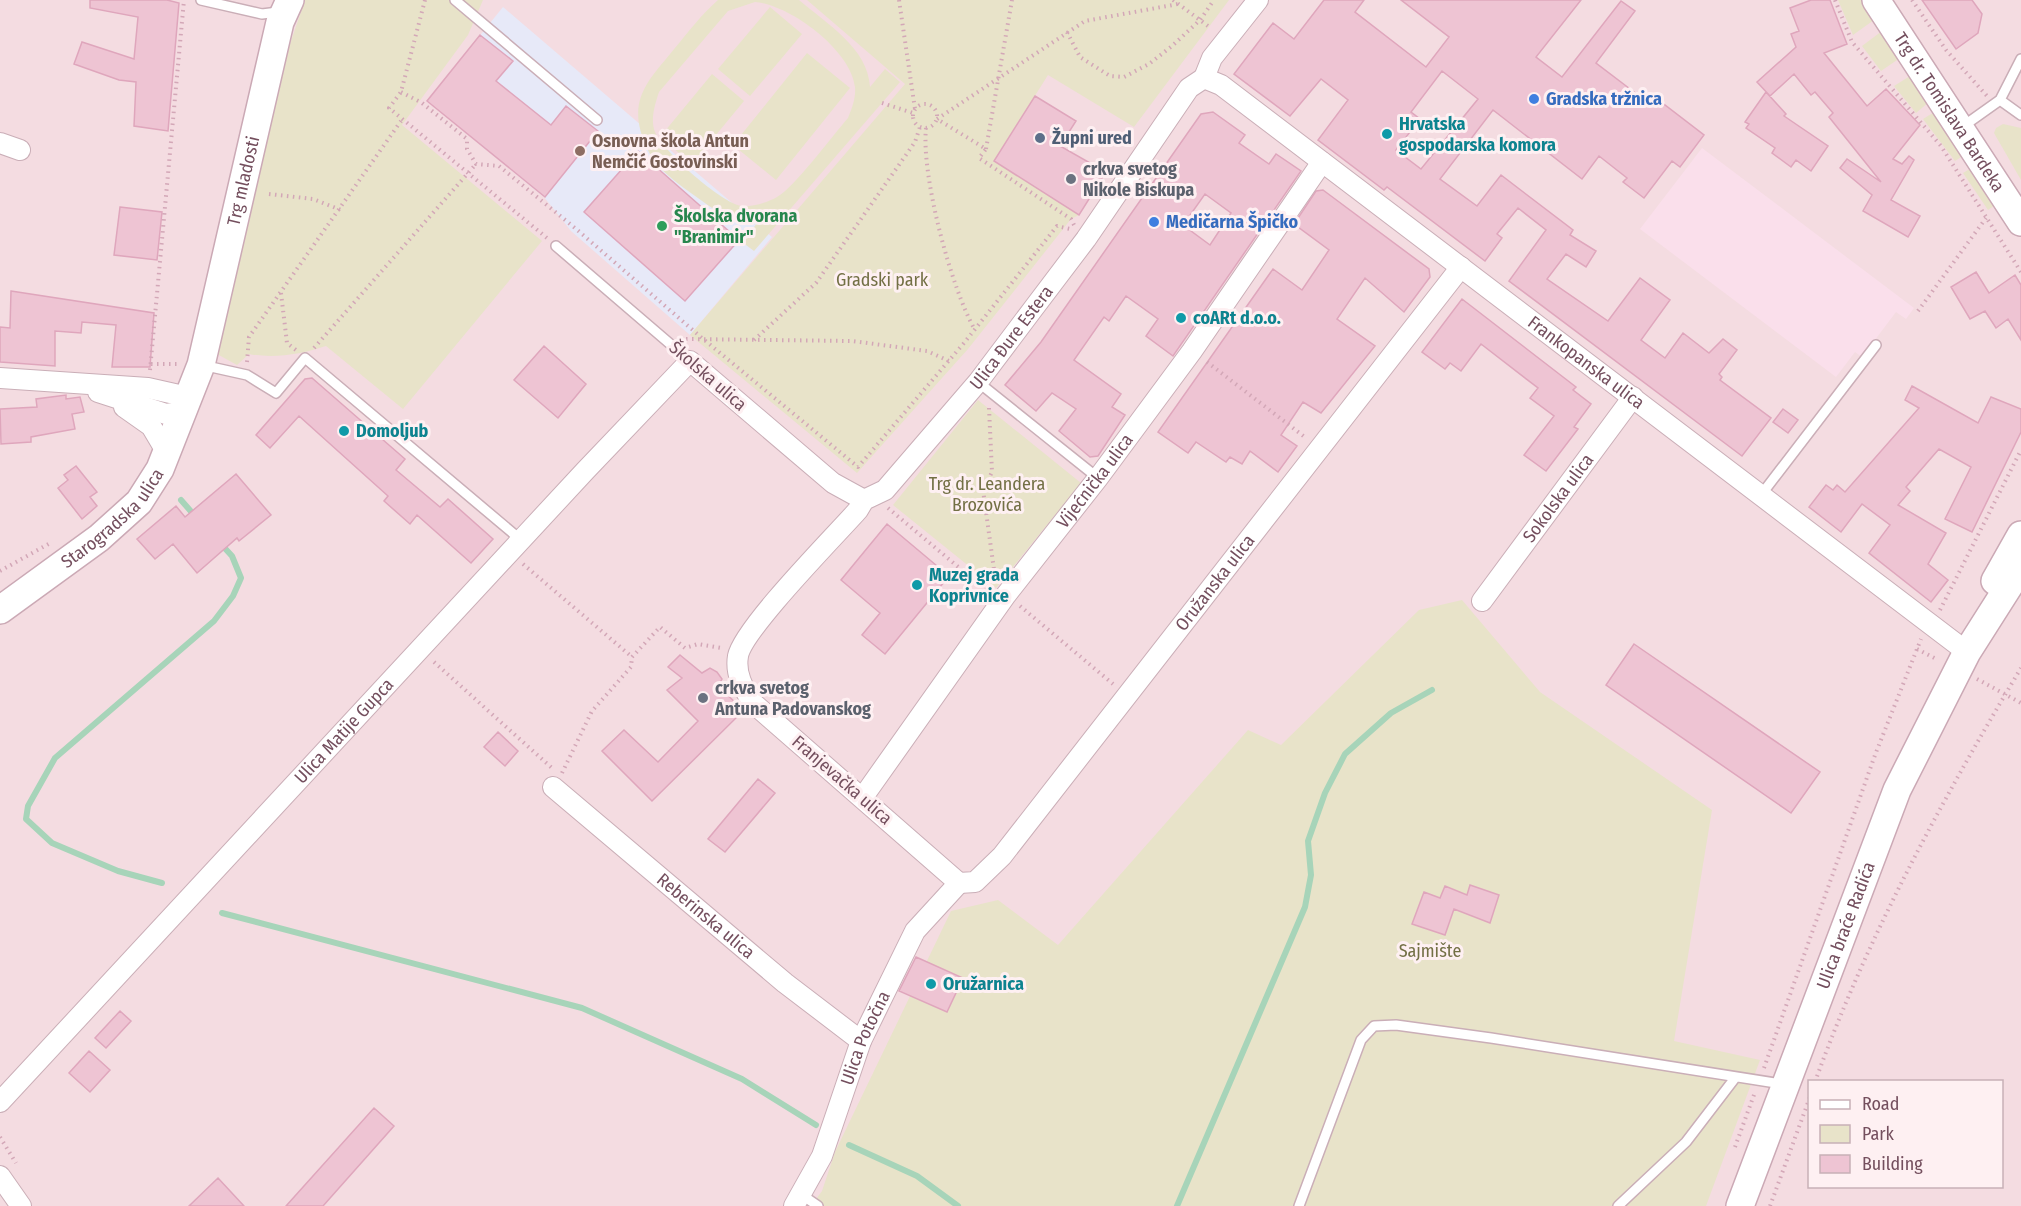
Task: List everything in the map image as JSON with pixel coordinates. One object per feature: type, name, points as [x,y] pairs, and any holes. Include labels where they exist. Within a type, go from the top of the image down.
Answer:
[{"type":"main road","name":"Trg dr. Tomislava Bardeka","points":[[1876,0],[2021,222]]},
{"type":"main road","name":"Trg mladosti","points":[[185,405],[201,365],[281,9]]},
{"type":"main road","name":"Starogradska ulica","points":[[0,610],[99,538],[147,493],[167,453],[185,405]]},
{"type":"main road","name":"Ulica braće Radića","points":[[1967,652],[1979,614],[2021,535]]},
{"type":"main road","name":"Ulica braće Radića","points":[[1740,1206],[1772,1083],[1897,790],[1967,652],[2021,567]]},
{"type":"street","name":"Ulica Đure Estera","points":[[738,654],[756,624],[864,500],[885,490],[978,382],[1086,239],[1189,88],[1204,78],[1212,58],[1258,0]]},
{"type":"street","name":"Frankopanska ulica","points":[[1204,78],[1221,85],[1967,652]]},
{"type":"street","points":[[0,143],[20,150]]},
{"type":"street","name":"Vijećnička ulica","points":[[863,797],[1006,595],[1098,478],[1192,351],[1322,162]]},
{"type":"street","name":"Oružanska ulica","points":[[959,883],[975,882],[1002,856],[1461,267]]},
{"type":"street","name":"Školska ulica","points":[[690,361],[833,483],[864,500]]},
{"type":"street","name":"Ulica Matije Gupca","points":[[0,1102],[690,361]]},
{"type":"street","points":[[0,378],[82,386],[148,388],[185,405]]},
{"type":"street","points":[[82,386],[106,396],[166,414],[185,405]]},
{"type":"street","points":[[106,396],[151,426],[167,453]]},
{"type":"street","name":"Sokolska ulica","points":[[1482,601],[1633,397]]},
{"type":"street","name":"Franjevačka ulica","points":[[738,654],[738,672],[742,687],[753,703],[959,883]]},
{"type":"street","name":"Reberinska ulica","points":[[557,781],[785,983],[861,1041]]},
{"type":"street","name":"Ulica Potočna","points":[[798,1200],[835,1122],[861,1041],[915,931],[959,883]]},
{"type":"street","points":[[0,1176],[21,1206]]},
{"type":"lane","points":[[201,0],[262,14],[281,9]]},
{"type":"lane","points":[[455,0],[597,120]]},
{"type":"lane","points":[[1960,129],[1997,102],[2021,59]]},
{"type":"lane","points":[[1997,102],[2021,116]]},
{"type":"lane","name":"Školska ulica","points":[[556,246],[690,361]]},
{"type":"lane","points":[[1761,495],[1876,345]]},
{"type":"lane","points":[[201,365],[247,375],[276,393],[305,358],[414,449],[516,547]]},
{"type":"lane","points":[[978,382],[1098,478]]},
{"type":"lane","points":[[1299,1206],[1361,1040],[1374,1026],[1396,1025],[1467,1035],[1772,1083]]},
{"type":"lane","points":[[1618,1206],[1686,1142],[1735,1078]]},
{"type":"lane","points":[[798,1200],[818,1206]]},
{"type":"path","points":[[151,364],[184,0]]},
{"type":"path","points":[[425,0],[401,92],[389,108],[401,121],[556,246]]},
{"type":"path","points":[[899,0],[914,121],[920,127],[926,128],[997,76],[1084,21],[1178,2]]},
{"type":"path","points":[[1012,0],[986,149],[979,159],[1071,219],[1076,230]]},
{"type":"path","points":[[1173,0],[1208,26]]},
{"type":"path","points":[[1067,32],[1080,57],[1110,76],[1124,77],[1149,64],[1200,20],[1214,0]]},
{"type":"path","points":[[1834,0],[1852,42],[1941,146],[2021,272]]},
{"type":"path","points":[[1912,0],[1946,50],[1997,102]]},
{"type":"path","points":[[401,92],[422,103],[467,139],[467,149],[476,164]]},
{"type":"path","points":[[882,103],[914,111]]},
{"type":"path","points":[[914,111],[921,104],[930,105],[936,111],[937,119]]},
{"type":"path","points":[[937,119],[986,149]]},
{"type":"path","points":[[247,375],[249,337],[341,210],[401,121]]},
{"type":"path","points":[[753,341],[816,283],[915,142],[920,127]]},
{"type":"path","points":[[926,128],[925,142],[937,222],[967,315],[975,330]]},
{"type":"path","points":[[281,293],[287,343],[305,358],[476,164]]},
{"type":"path","points":[[476,164],[499,166],[576,228],[702,338],[858,467],[949,362],[1057,225],[1076,230]]},
{"type":"path","points":[[269,194],[313,199],[341,210]]},
{"type":"path","points":[[1918,310],[1986,218]]},
{"type":"path","points":[[1076,230],[1083,221]]},
{"type":"path","points":[[702,338],[753,341],[852,340],[927,351],[949,362]]},
{"type":"path","points":[[1192,351],[1308,440]]},
{"type":"path","points":[[894,497],[886,506],[992,595],[997,588],[982,490],[992,472],[989,403],[996,395]]},
{"type":"path","points":[[1734,1151],[1772,1083],[1875,755],[1921,639],[1931,626],[2020,457],[2021,450]]},
{"type":"path","points":[[0,571],[60,537]]},
{"type":"path","points":[[516,547],[632,657]]},
{"type":"path","points":[[1006,595],[1117,687]]},
{"type":"path","points":[[433,661],[557,781],[592,711],[631,667],[632,657],[660,627],[686,648],[698,644],[738,654]]},
{"type":"path","points":[[1816,1080],[1852,983],[1870,946],[1936,819],[2021,668]]},
{"type":"path","points":[[1770,1206],[1808,1100]]},
{"type":"path","points":[[0,1137],[3,1142],[0,1145]]},
{"type":"shaded area","points":[[0,0],[2021,0],[2021,1206],[0,1206]]},
{"type":"shaded area","name":"Osnovna škola Antun Nemčić Gostovinski","points":[[503,7],[772,237],[690,335],[571,231],[544,197],[427,101]]},
{"type":"shaded area","points":[[1702,148],[1914,308],[1906,319],[1896,312],[1862,357],[1855,352],[1836,377],[1640,229]]},
{"type":"green space","points":[[305,0],[483,0],[468,35],[402,125],[542,241],[403,409],[326,346],[288,355],[249,354],[237,365],[217,354],[290,44]]},
{"type":"green space","points":[[718,0],[799,0],[854,49],[868,73],[870,87],[885,69],[900,82],[754,251],[742,242],[758,222],[733,220],[723,216],[675,181],[653,159],[639,126],[640,101],[650,80]],"holes":[[[755,2],[769,5],[801,20],[831,45],[851,73],[855,95],[848,118],[784,192],[774,199],[755,205],[742,206],[708,187],[669,151],[655,132],[654,112],[659,92],[728,11]]]},
{"type":"green space","name":"Gradski park","points":[[807,0],[1229,0],[1134,127],[1048,75],[994,161],[1079,215],[1071,219],[968,349],[857,473],[690,335],[905,84]]},
{"type":"green space","points":[[1838,0],[1863,0],[1874,20],[1853,35]]},
{"type":"green space","points":[[770,7],[802,34],[750,96],[718,69]]},
{"type":"green space","points":[[1882,31],[1900,58],[1881,71],[1862,46]]},
{"type":"green space","points":[[807,53],[850,88],[776,180],[733,145]]},
{"type":"green space","points":[[712,74],[744,101],[692,164],[660,137]]},
{"type":"green space","points":[[1910,76],[1929,102],[1916,113],[1894,86]]},
{"type":"green space","points":[[1936,111],[1966,154],[1955,161],[1923,119]]},
{"type":"green space","points":[[2003,124],[2021,128],[2021,180],[1994,133],[1996,128]]},
{"type":"green space","points":[[1973,167],[1998,203],[1988,210],[1963,173]]},
{"type":"green space","name":"Trg dr. Leandera Brozovića","points":[[978,400],[1081,483],[996,588],[893,505]]},
{"type":"green space","name":"Sajmište","points":[[1462,600],[1540,692],[1712,810],[1674,1041],[1760,1060],[1706,1206],[811,1206],[822,1191],[835,1152],[951,911],[998,900],[1058,945],[1248,730],[1281,745],[1419,610]]},
{"type":"building","points":[[90,0],[167,0],[179,3],[168,131],[134,126],[136,82],[119,80],[74,64],[82,42],[134,59],[138,17],[90,8]]},
{"type":"building","points":[[1324,0],[1364,0],[1355,12],[1426,67],[1449,37],[1401,0],[1581,0],[1536,57],[1562,77],[1621,1],[1635,11],[1596,63],[1638,95],[1641,91],[1659,106],[1661,102],[1704,135],[1680,167],[1672,161],[1644,198],[1623,182],[1627,178],[1599,156],[1582,179],[1493,110],[1440,179],[1477,206],[1501,175],[1573,230],[1570,235],[1596,251],[1586,267],[1566,254],[1547,279],[1608,321],[1640,278],[1670,300],[1641,340],[1665,358],[1683,333],[1709,353],[1723,339],[1737,350],[1719,374],[1722,377],[1720,380],[1771,418],[1742,456],[1509,281],[1546,230],[1518,208],[1497,234],[1502,238],[1485,261],[1387,187],[1384,190],[1318,140],[1348,100],[1321,79],[1290,116],[1234,74],[1273,23],[1294,39]],"holes":[[[1442,71],[1478,99],[1421,169],[1396,150],[1420,119],[1411,112]]]},
{"type":"building","points":[[1811,0],[1830,0],[1847,44],[1824,53],[1867,106],[1886,89],[1920,125],[1893,159],[1902,164],[1909,156],[1914,160],[1891,200],[1920,216],[1908,237],[1863,211],[1872,195],[1840,168],[1847,159],[1881,182],[1829,117],[1833,113],[1815,92],[1811,95],[1794,74],[1770,96],[1757,82],[1796,47],[1791,34],[1799,31],[1790,8]]},
{"type":"building","points":[[1922,0],[1972,0],[1982,14],[1978,33],[1956,49]]},
{"type":"building","points":[[480,35],[513,61],[496,81],[551,125],[566,106],[598,131],[545,197],[427,101]]},
{"type":"building","points":[[1766,92],[1786,114],[1784,116],[1828,146],[1811,171],[1796,160],[1791,167],[1772,153],[1775,148],[1746,128],[1749,124],[1745,122]]},
{"type":"building","points":[[1035,96],[1076,121],[1060,146],[1106,172],[1079,215],[994,161]]},
{"type":"building","points":[[1213,112],[1245,135],[1239,143],[1269,164],[1276,154],[1301,171],[1173,356],[1146,336],[1158,319],[1126,296],[1109,321],[1104,317],[1074,360],[1121,394],[1112,407],[1125,415],[1098,456],[1090,457],[1059,431],[1076,409],[1052,393],[1036,411],[1005,385],[1041,342],[1201,114]],"holes":[[[1205,194],[1231,213],[1210,245],[1183,225]]]},
{"type":"building","name":"Školska dvorana \"Branimir\"","points":[[638,151],[739,240],[685,301],[584,212]]},
{"type":"building","points":[[1323,190],[1429,269],[1430,277],[1404,312],[1365,278],[1337,319],[1375,346],[1321,413],[1303,402],[1281,435],[1297,446],[1278,472],[1250,451],[1242,464],[1230,457],[1226,462],[1196,442],[1188,453],[1158,432],[1273,269],[1302,290],[1329,250],[1294,224],[1316,191]]},
{"type":"building","points":[[120,207],[162,212],[157,260],[114,255]]},
{"type":"building","points":[[1976,272],[1989,293],[2015,275],[2021,285],[2021,340],[2008,319],[1996,328],[1985,311],[1970,319],[1951,287]]},
{"type":"building","points":[[11,291],[154,313],[150,367],[112,367],[116,325],[82,322],[81,333],[55,331],[55,366],[0,362],[0,327],[10,328]]},
{"type":"building","points":[[1462,299],[1576,387],[1573,390],[1591,404],[1574,427],[1578,429],[1546,471],[1524,455],[1554,416],[1530,398],[1538,388],[1481,344],[1461,371],[1450,363],[1445,369],[1422,352]]},
{"type":"building","points":[[544,346],[586,384],[558,418],[514,380]]},
{"type":"building","points":[[312,378],[405,459],[396,470],[440,507],[448,499],[493,539],[471,563],[417,515],[410,524],[384,501],[388,496],[299,416],[270,448],[256,435],[305,379]]},
{"type":"building","points":[[1912,386],[1978,423],[1991,397],[2021,409],[2021,432],[1972,532],[1945,519],[1971,467],[1939,449],[1906,487],[1910,491],[1898,505],[1946,533],[1928,564],[1948,580],[1931,602],[1869,553],[1890,525],[1862,504],[1841,532],[1809,507],[1826,485],[1833,490],[1837,485],[1845,492],[1919,408],[1905,400]]},
{"type":"building","points":[[66,395],[66,399],[80,397],[84,412],[72,414],[75,429],[31,437],[31,442],[1,444],[0,409],[37,407],[36,399]]},
{"type":"building","points":[[1783,409],[1798,420],[1788,433],[1773,422]]},
{"type":"building","points":[[76,466],[97,492],[90,497],[97,506],[82,519],[58,488],[68,480],[64,475]]},
{"type":"building","points":[[236,474],[271,515],[239,541],[237,538],[197,573],[173,544],[155,559],[137,539],[176,506],[185,517]]},
{"type":"building","name":"Muzej grada Koprivnice","points":[[887,524],[949,576],[885,654],[862,635],[880,613],[841,580]]},
{"type":"building","points":[[1634,644],[1820,772],[1791,813],[1606,685]]},
{"type":"building","points":[[680,655],[702,673],[710,668],[717,672],[722,679],[718,686],[739,706],[738,716],[652,801],[602,751],[624,730],[658,762],[698,721],[667,690],[682,678],[668,667]]},
{"type":"building","points":[[498,732],[518,751],[505,766],[484,747]]},
{"type":"building","points":[[758,779],[775,793],[725,852],[708,839]]},
{"type":"building","points":[[1470,885],[1499,895],[1490,923],[1454,909],[1445,935],[1412,924],[1424,892],[1440,898],[1445,886],[1467,895]]},
{"type":"building","name":"Oružarnica","points":[[916,957],[963,978],[947,1012],[899,991]]},
{"type":"building","points":[[120,1011],[131,1021],[106,1048],[95,1038]]},
{"type":"building","points":[[89,1051],[110,1070],[90,1092],[69,1073]]},
{"type":"building","points":[[374,1108],[394,1126],[323,1206],[286,1206]]},
{"type":"building","points":[[218,1178],[244,1206],[189,1206]]},
{"type":"waterway","points":[[181,500],[195,516]]},
{"type":"waterway","points":[[162,883],[118,871],[52,843],[26,819],[28,806],[55,758],[214,621],[233,596],[241,578],[232,556],[220,543]]},
{"type":"waterway","points":[[1177,1206],[1305,907],[1311,875],[1308,841],[1325,793],[1345,754],[1391,713],[1432,690]]},
{"type":"waterway","points":[[222,913],[582,1008],[742,1079],[816,1125]]},
{"type":"waterway","points":[[849,1145],[917,1176],[958,1206]]},
{"type":"place","name":"Gradska tržnica","points":[[1534,99]]},
{"type":"place","name":"Hrvatska gospodarska komora","points":[[1387,134]]},
{"type":"place","name":"Župni ured","points":[[1040,138]]},
{"type":"place","name":"Osnovna škola Antun Nemčić Gostovinski","points":[[580,151]]},
{"type":"place","name":"crkva svetog Nikole Biskupa","points":[[1071,179]]},
{"type":"place","name":"Medičarna Špičko","points":[[1154,222]]},
{"type":"place","name":"Školska dvorana \"Branimir\"","points":[[662,226]]},
{"type":"place","name":"coARt d.o.o.","points":[[1181,318]]},
{"type":"place","name":"Domoljub","points":[[344,431]]},
{"type":"place","name":"Muzej grada Koprivnice","points":[[917,585]]},
{"type":"place","name":"crkva svetog Antuna Padovanskog","points":[[703,698]]},
{"type":"place","name":"Oružarnica","points":[[931,984]]}]
